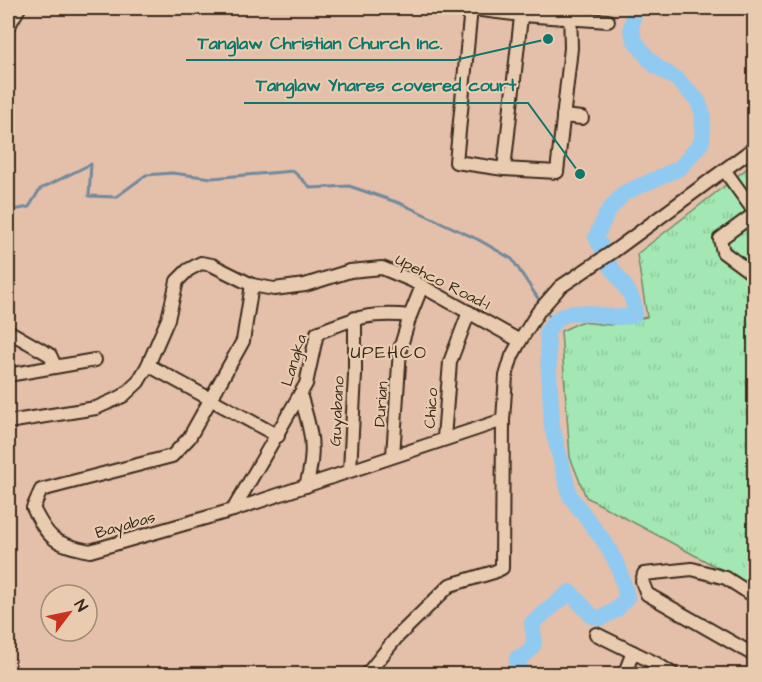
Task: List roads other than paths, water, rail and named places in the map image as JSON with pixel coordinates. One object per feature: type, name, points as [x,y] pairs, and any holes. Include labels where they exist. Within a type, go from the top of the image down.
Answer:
[{"type":"street","points":[[8,27],[19,8]]},
{"type":"street","points":[[465,8],[570,13],[608,21]]},
{"type":"street","points":[[471,8],[456,162],[504,169],[558,172],[571,48],[570,13]]},
{"type":"street","points":[[504,169],[522,11]]},
{"type":"street","points":[[563,116],[582,118]]},
{"type":"street","points":[[367,675],[397,637],[450,585],[502,568],[503,420],[506,376],[512,356],[538,312],[560,287],[614,251],[754,148]]},
{"type":"street","points":[[725,171],[754,213],[720,239],[723,252],[754,275]]},
{"type":"street","name":"Upehco Road-1","points":[[8,422],[105,405],[123,396],[148,366],[168,319],[177,281],[188,270],[201,263],[212,265],[252,285],[274,289],[305,285],[350,271],[373,268],[393,271],[520,341]]},
{"type":"street","name":"Bayabas","points":[[252,285],[243,341],[189,438],[172,456],[41,490],[33,507],[45,532],[67,546],[90,550],[233,510],[503,420]]},
{"type":"street","name":"Durian","points":[[393,456],[400,349],[422,286]]},
{"type":"street","name":"Chico","points":[[444,438],[450,362],[469,312]]},
{"type":"street","name":"Langka","points":[[233,510],[278,436],[306,384],[317,333],[355,318],[384,314],[410,316]]},
{"type":"street","name":"Guyabano","points":[[350,470],[355,375],[355,318]]},
{"type":"street","points":[[8,331],[50,355],[55,366]]},
{"type":"street","points":[[8,375],[95,360]]},
{"type":"street","points":[[148,366],[278,436]]},
{"type":"street","points":[[300,394],[312,431],[312,464],[306,486]]},
{"type":"street","points":[[754,596],[726,578],[692,569],[644,574],[642,581],[647,594],[754,655]]},
{"type":"street","points":[[596,634],[674,675]]},
{"type":"street","points":[[627,675],[626,670],[633,652]]},
{"type":"waterway","points":[[524,674],[517,664],[517,658],[528,652],[533,645],[532,623],[570,592],[592,616],[601,618],[616,610],[627,597],[619,568],[606,544],[570,496],[552,427],[547,332],[556,321],[565,315],[576,313],[610,317],[634,315],[630,295],[609,264],[596,237],[608,211],[624,193],[680,168],[702,142],[703,115],[698,101],[678,80],[657,67],[635,41],[631,29],[635,8]]},
{"type":"waterway","points":[[8,211],[29,207],[40,189],[91,164],[89,196],[116,197],[146,175],[172,173],[212,178],[293,171],[311,188],[349,186],[402,204],[479,240],[512,259],[541,303]]},
{"type":"waterway","points":[[544,309],[553,322]]},
{"type":"place","name":"Tanglaw Christian Church Inc.","points":[[548,39]]},
{"type":"place","name":"Tanglaw Ynares covered court","points":[[580,174]]},
{"type":"district","name":"UPEHCO","points":[[389,352]]}]
